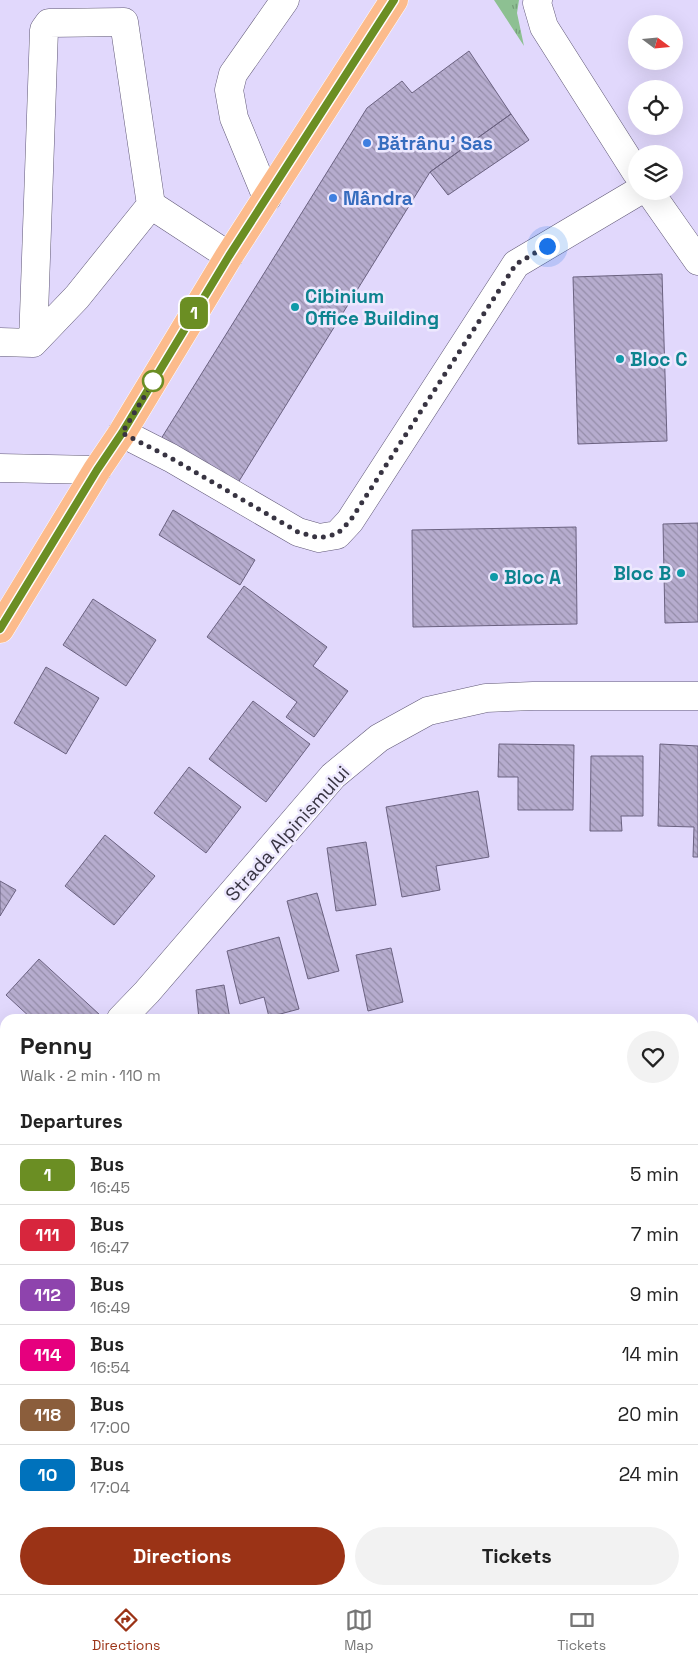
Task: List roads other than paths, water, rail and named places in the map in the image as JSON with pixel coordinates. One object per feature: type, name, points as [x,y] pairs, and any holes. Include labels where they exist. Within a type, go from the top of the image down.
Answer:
[{"type":"main road","points":[[0,629],[229,256],[394,0]]},
{"type":"street","points":[[267,198],[234,118],[229,90],[233,74],[285,0]]},
{"type":"street","points":[[538,0],[537,3],[544,27],[628,159]]},
{"type":"street","points":[[0,342],[33,343],[77,297],[151,205],[123,11],[49,23],[44,30],[33,343]]},
{"type":"street","points":[[122,433],[171,458],[298,532],[319,538],[337,534],[350,521],[516,264],[628,198]]},
{"type":"street","points":[[654,200],[698,261]]},
{"type":"street","points":[[151,205],[229,256]]},
{"type":"street","points":[[0,468],[97,470]]},
{"type":"street","name":"Strada Alpinismului","points":[[126,1014],[147,992],[333,776],[379,738],[428,711],[486,698],[534,696],[698,696]]},
{"type":"street","points":[[147,992],[151,1014]]},
{"type":"place","name":"Bătrânu' Sas","points":[[367,143]]},
{"type":"place","name":"Mândra","points":[[333,198]]},
{"type":"place","name":"Cibinium Office Building","points":[[295,307]]},
{"type":"place","name":"Bloc C","points":[[620,359]]},
{"type":"place","name":"Bloc B","points":[[681,573]]},
{"type":"place","name":"Bloc A","points":[[494,577]]}]
